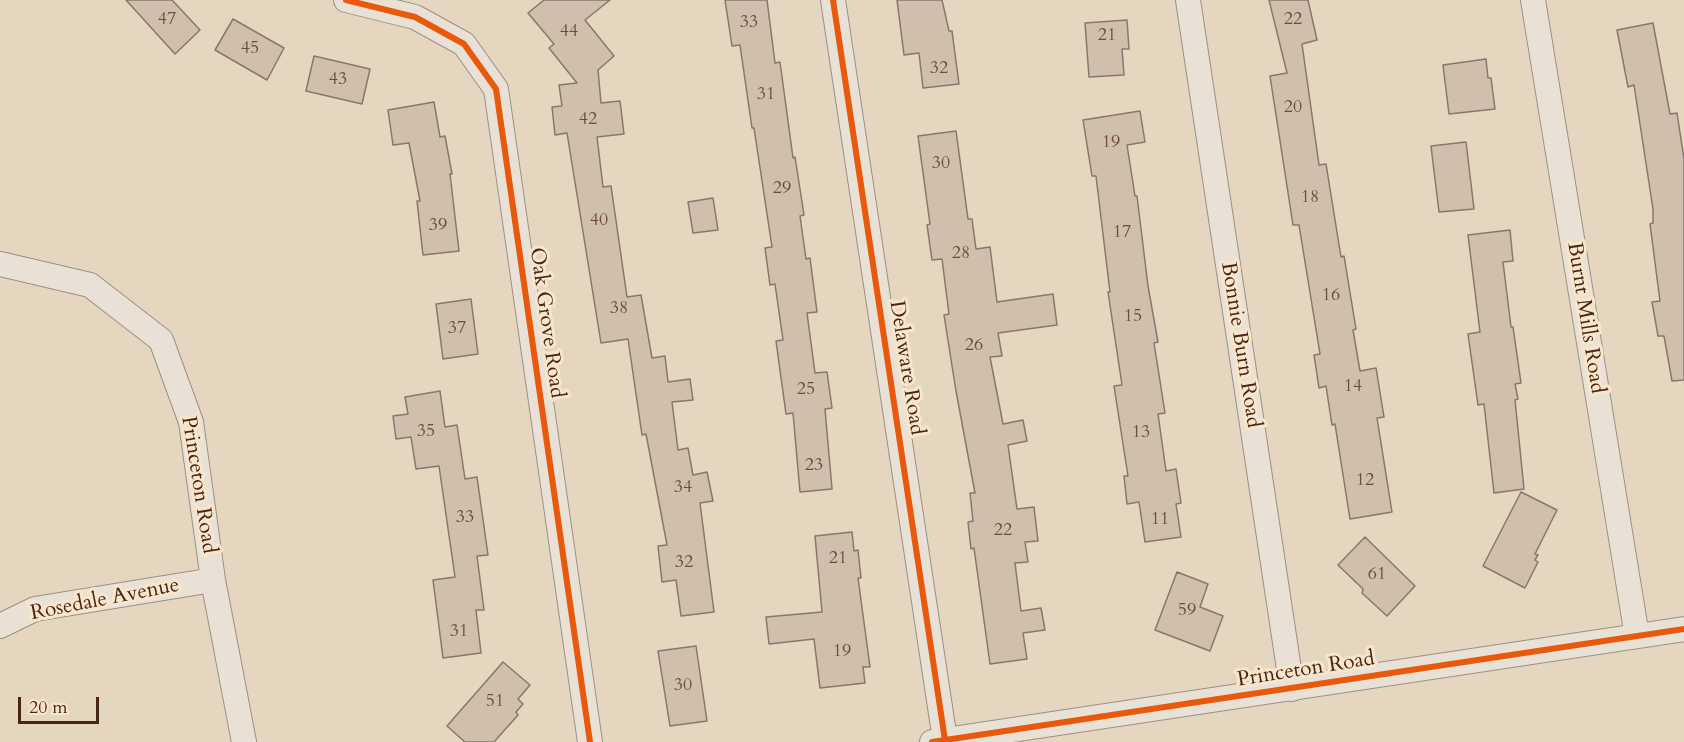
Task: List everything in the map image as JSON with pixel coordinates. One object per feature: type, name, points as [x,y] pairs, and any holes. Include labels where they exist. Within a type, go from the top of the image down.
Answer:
[{"type":"street","name":"Oak Grove Road","points":[[346,0],[415,17],[464,44],[496,89],[590,742]]},
{"type":"street","name":"Delaware Road","points":[[833,0],[939,741]]},
{"type":"street","name":"Bonnie Burn Road","points":[[1188,0],[1292,689]]},
{"type":"street","name":"Burnt Mills Road","points":[[1533,0],[1637,636]]},
{"type":"street","name":"Princeton Road","points":[[0,264],[90,285],[161,340],[191,422],[213,580],[244,742]]},
{"type":"street","name":"Rosedale Avenue","points":[[0,626],[35,609],[213,580]]},
{"type":"street","name":"Princeton Road","points":[[939,741],[1684,629]]},
{"type":"building","points":[[126,0],[172,0],[200,30],[175,54]]},
{"type":"building","points":[[544,0],[610,0],[585,20],[614,56],[598,70],[601,103],[620,101],[624,134],[597,137],[603,187],[611,186],[627,297],[641,295],[652,358],[665,356],[668,382],[690,379],[693,400],[672,402],[678,450],[688,448],[693,475],[707,472],[713,501],[700,503],[714,612],[681,616],[676,580],[662,582],[658,546],[667,545],[646,434],[642,435],[628,339],[601,343],[567,133],[555,135],[552,107],[562,106],[559,85],[577,83],[549,48],[554,44],[528,13]]},
{"type":"building","points":[[725,0],[767,0],[775,63],[780,62],[793,158],[795,157],[804,215],[800,216],[806,259],[810,258],[817,312],[807,313],[815,373],[827,372],[832,408],[825,409],[832,489],[800,492],[793,413],[786,414],[776,341],[783,340],[775,284],[770,285],[765,248],[772,247],[754,128],[752,128],[740,45],[732,46]]},
{"type":"building","points":[[897,0],[942,0],[949,31],[952,31],[959,84],[923,88],[919,53],[904,55]]},
{"type":"building","points":[[1269,0],[1308,0],[1317,40],[1302,44],[1319,165],[1326,164],[1341,257],[1344,256],[1356,329],[1353,330],[1360,371],[1376,368],[1384,417],[1377,418],[1392,512],[1350,519],[1335,424],[1332,425],[1326,386],[1319,388],[1314,355],[1320,354],[1299,225],[1293,225],[1270,76],[1287,73]]},
{"type":"building","points":[[233,19],[284,48],[267,80],[215,50]]},
{"type":"building","points":[[1127,20],[1129,49],[1122,49],[1124,75],[1089,77],[1085,23]]},
{"type":"building","points":[[1653,23],[1670,114],[1677,113],[1684,159],[1684,380],[1672,381],[1664,336],[1658,336],[1652,302],[1660,301],[1650,224],[1653,223],[1653,209],[1634,85],[1628,87],[1617,30]]},
{"type":"building","points":[[314,56],[370,69],[362,104],[306,91]]},
{"type":"building","points":[[1486,59],[1495,109],[1449,114],[1443,65]]},
{"type":"building","points":[[434,102],[440,137],[445,136],[452,174],[450,174],[459,251],[423,255],[417,201],[420,201],[409,143],[393,145],[388,110]]},
{"type":"building","points":[[1140,111],[1145,142],[1127,145],[1135,196],[1137,196],[1148,286],[1158,342],[1154,343],[1165,413],[1158,414],[1166,471],[1176,469],[1181,503],[1176,504],[1181,537],[1145,542],[1139,502],[1127,504],[1124,476],[1128,476],[1114,386],[1122,385],[1108,292],[1110,292],[1096,176],[1092,176],[1083,120]]},
{"type":"building","points":[[956,131],[968,219],[972,219],[976,249],[990,247],[997,302],[1053,294],[1057,325],[998,333],[1002,356],[990,357],[1003,424],[1023,420],[1027,441],[1008,445],[1017,509],[1034,507],[1038,541],[1025,542],[1028,562],[1015,563],[1021,611],[1041,608],[1045,630],[1023,633],[1027,659],[990,664],[974,548],[971,549],[968,522],[973,521],[970,493],[975,493],[944,315],[949,314],[942,259],[932,260],[927,225],[930,224],[918,136]]},
{"type":"building","points":[[1466,142],[1474,209],[1439,212],[1431,146]]},
{"type":"building","points":[[713,198],[718,230],[693,233],[688,202]]},
{"type":"building","points":[[1510,230],[1513,261],[1503,262],[1521,383],[1515,384],[1518,399],[1515,400],[1524,489],[1494,493],[1484,404],[1478,405],[1468,334],[1480,332],[1468,235]]},
{"type":"building","points":[[471,299],[478,354],[443,359],[436,304]]},
{"type":"building","points":[[440,391],[445,427],[457,425],[465,479],[477,477],[488,555],[477,556],[484,610],[476,610],[481,653],[443,658],[433,580],[455,577],[439,466],[416,469],[411,437],[396,439],[393,416],[408,414],[405,397]]},
{"type":"building","points":[[1521,492],[1557,510],[1535,554],[1538,555],[1535,560],[1538,562],[1525,588],[1483,566]]},
{"type":"building","points":[[852,532],[854,551],[858,550],[861,578],[858,578],[870,667],[863,667],[865,683],[820,688],[814,639],[769,644],[766,617],[822,612],[815,536]]},
{"type":"building","points":[[1365,537],[1415,586],[1387,616],[1362,593],[1363,589],[1338,565]]},
{"type":"building","points":[[1177,572],[1208,584],[1200,607],[1223,616],[1210,651],[1155,630]]},
{"type":"building","points":[[696,646],[707,721],[670,726],[658,651]]},
{"type":"building","points":[[503,662],[530,685],[518,699],[523,704],[516,712],[518,715],[494,742],[465,742],[447,726]]},
{"type":"cycle path","points":[[346,0],[415,17],[464,44],[496,89],[590,742]]},
{"type":"cycle path","points":[[833,0],[945,740]]},
{"type":"cycle path","points":[[932,742],[1684,629]]}]
